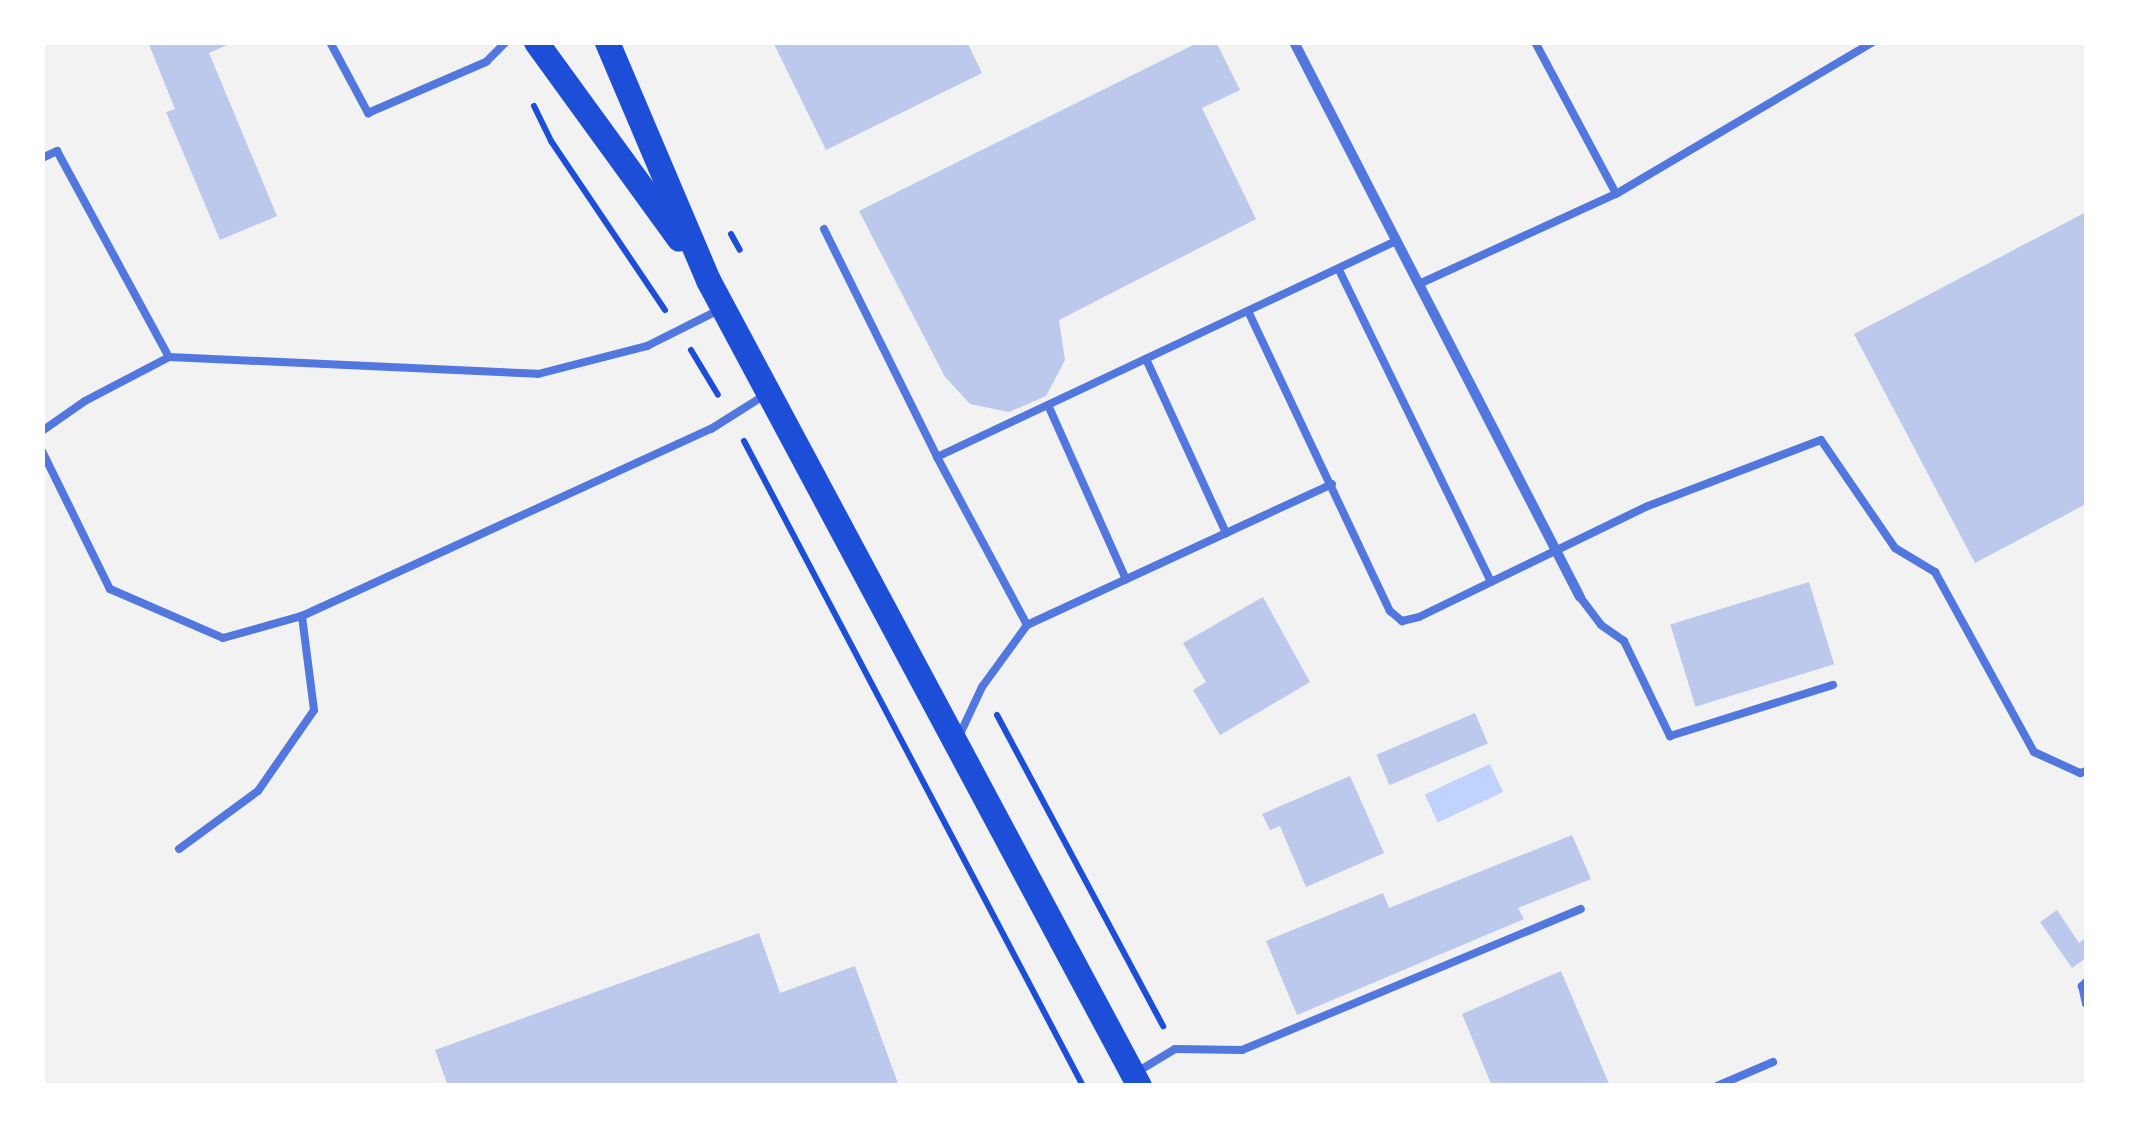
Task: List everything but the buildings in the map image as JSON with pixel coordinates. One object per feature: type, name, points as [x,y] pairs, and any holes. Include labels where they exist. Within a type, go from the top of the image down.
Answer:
[{"type":"main road","points":[[536,42],[708,280]]},
{"type":"main road","points":[[607,42],[708,280],[1136,1080]]},
{"type":"street","points":[[1294,42],[1580,597]]},
{"type":"lane","points":[[330,42],[368,113],[486,62],[504,44]]},
{"type":"lane","points":[[1535,42],[1616,194]]},
{"type":"lane","points":[[1419,284],[1616,194],[1873,42]]},
{"type":"lane","points":[[42,158],[57,152],[169,356]]},
{"type":"lane","points":[[824,229],[1027,625]]},
{"type":"lane","points":[[938,457],[1396,241]]},
{"type":"lane","points":[[1339,270],[1491,582]]},
{"type":"lane","points":[[42,431],[85,401],[169,356],[538,374],[647,346],[723,308]]},
{"type":"lane","points":[[1248,311],[1390,611],[1402,621],[1419,618],[1555,548],[1648,506],[1821,440],[1895,548],[1935,572],[2034,752],[2080,773],[2086,771]]},
{"type":"lane","points":[[1146,358],[1226,533]]},
{"type":"lane","points":[[42,451],[110,588],[223,638],[302,616],[731,417],[768,393]]},
{"type":"lane","points":[[1048,405],[1126,579]]},
{"type":"lane","points":[[956,743],[982,687],[1027,625],[1332,484]]},
{"type":"lane","points":[[1580,597],[1600,625],[1624,641],[1670,736],[1833,686]]},
{"type":"lane","points":[[179,849],[258,791],[314,710],[302,616]]},
{"type":"lane","points":[[1136,1080],[1176,1049],[1242,1050],[1581,909]]},
{"type":"lane","points":[[2086,982],[2082,986],[2086,1004]]},
{"type":"lane","points":[[1717,1086],[1773,1062]]},
{"type":"path","points":[[504,44],[552,141],[679,330],[731,417],[1083,1086]]},
{"type":"path","points":[[982,687],[1176,1049]]},
{"type":"water","points":[[1490,764],[1503,792],[1438,823],[1425,794]]}]
